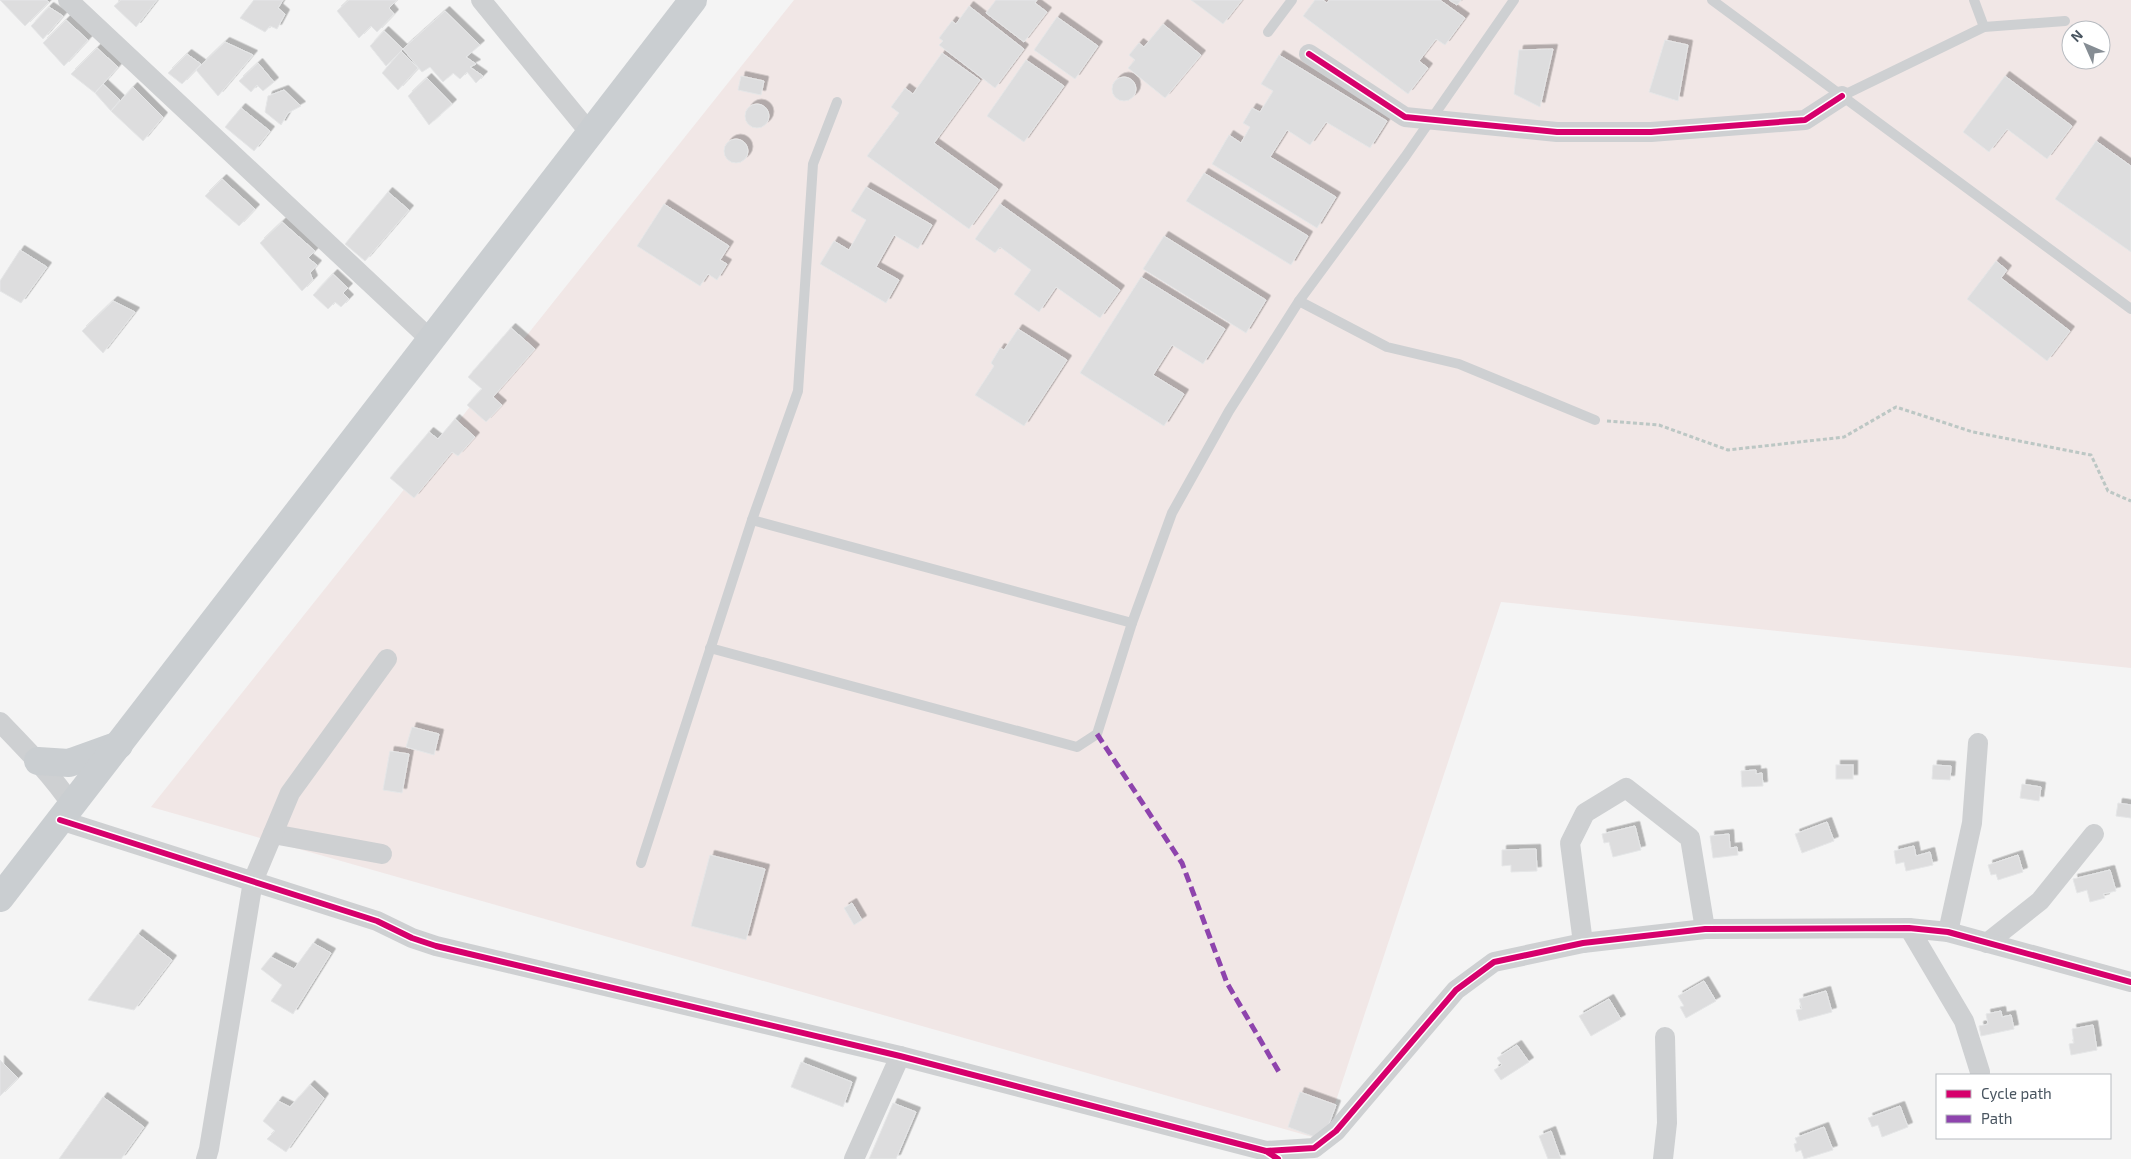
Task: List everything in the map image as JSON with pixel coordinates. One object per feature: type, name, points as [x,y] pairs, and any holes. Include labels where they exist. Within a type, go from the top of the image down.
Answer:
[{"type":"main road","points":[[3,890],[119,745],[693,0]]},
{"type":"main road","points":[[38,761],[68,762],[119,745]]},
{"type":"street","points":[[68,0],[431,340]]},
{"type":"street","points":[[481,0],[590,133]]},
{"type":"street","points":[[1309,54],[1404,116],[1430,121],[1557,132],[1651,132],[1805,120],[1842,96]]},
{"type":"street","points":[[206,1159],[253,881],[290,793],[387,659]]},
{"type":"street","points":[[0,722],[57,783],[66,812],[253,881],[377,921],[412,938],[436,946],[900,1056],[1272,1155],[1314,1148],[1336,1130],[1456,990],[1494,962],[1583,943],[1705,929],[1909,928],[1948,932],[2131,982]]},
{"type":"street","points":[[1948,932],[1972,823],[1978,743]]},
{"type":"street","points":[[1583,943],[1570,843],[1585,813],[1626,788],[1690,838],[1705,929]]},
{"type":"street","points":[[273,834],[382,854]]},
{"type":"street","points":[[1987,943],[2040,901],[2094,834]]},
{"type":"street","points":[[1909,928],[1964,1021],[1980,1072]]},
{"type":"street","points":[[1663,1159],[1668,1123],[1665,1037]]},
{"type":"street","points":[[854,1159],[900,1056]]},
{"type":"lane","points":[[1268,32],[1292,0]]},
{"type":"lane","points":[[710,648],[1077,747],[1097,734],[1132,623],[1172,514],[1229,411],[1299,301],[1430,121],[1514,0]]},
{"type":"lane","points":[[1712,0],[2131,309]]},
{"type":"lane","points":[[1974,0],[1984,27]]},
{"type":"lane","points":[[1842,96],[1984,27],[2061,21]]},
{"type":"lane","points":[[641,863],[752,520],[798,391],[813,164],[837,102]]},
{"type":"lane","points":[[1299,301],[1387,347],[1459,364],[1595,420]]},
{"type":"lane","points":[[752,520],[1132,623]]},
{"type":"path","points":[[1595,420],[1659,425],[1728,450],[1844,438],[1896,407],[1973,432],[2091,455],[2108,491],[2131,501]]},
{"type":"shaded area","points":[[794,0],[2131,0],[2131,668],[1501,602],[1323,1140],[151,807]]},
{"type":"building","points":[[0,0],[46,0],[49,2],[25,26]]},
{"type":"building","points":[[121,0],[157,0],[136,27],[114,6]]},
{"type":"building","points":[[254,0],[283,0],[278,8],[285,14],[277,29],[270,26],[265,32],[240,18]]},
{"type":"building","points":[[349,0],[397,0],[389,8],[394,14],[377,32],[371,26],[359,38],[337,11]]},
{"type":"building","points":[[996,0],[1037,0],[1035,3],[1047,12],[1024,42],[986,13]]},
{"type":"building","points":[[1191,0],[1242,0],[1223,24]]},
{"type":"building","points":[[1315,0],[1323,0],[1327,3],[1329,0],[1440,0],[1465,18],[1445,45],[1436,39],[1419,61],[1428,68],[1408,94],[1303,16]]},
{"type":"building","points":[[1449,0],[1461,0],[1457,5]]},
{"type":"building","points":[[969,6],[1024,49],[995,88],[939,45],[943,41],[939,38],[952,21],[956,24]]},
{"type":"building","points":[[49,7],[63,16],[43,39],[31,26]]},
{"type":"building","points":[[445,11],[480,45],[466,57],[476,64],[470,67],[483,76],[476,83],[467,72],[460,79],[453,73],[443,82],[430,67],[422,72],[403,49]]},
{"type":"building","points":[[1057,17],[1098,46],[1075,79],[1034,50]]},
{"type":"building","points":[[66,20],[88,40],[64,66],[43,43]]},
{"type":"building","points":[[1163,24],[1201,55],[1165,98],[1128,68],[1135,60],[1129,55],[1139,43],[1144,47]]},
{"type":"building","points":[[384,31],[403,49],[386,66],[370,46]]},
{"type":"building","points":[[1665,40],[1688,45],[1678,101],[1649,92]]},
{"type":"building","points":[[225,42],[253,55],[218,96],[196,70]]},
{"type":"building","points":[[97,48],[118,67],[95,93],[71,74]]},
{"type":"building","points":[[1553,49],[1540,107],[1514,94],[1519,50]]},
{"type":"building","points":[[401,51],[418,68],[398,90],[382,73]]},
{"type":"building","points":[[942,53],[980,80],[934,143],[998,189],[969,229],[867,156],[899,113],[891,107],[905,88],[913,94]]},
{"type":"building","points":[[187,54],[201,64],[182,84],[168,73]]},
{"type":"building","points":[[1279,55],[1387,121],[1370,148],[1326,122],[1310,145],[1287,130],[1270,157],[1336,197],[1317,228],[1212,164],[1229,135],[1241,143],[1250,127],[1243,123],[1252,108],[1260,112],[1273,91],[1261,84]]},
{"type":"building","points":[[1026,60],[1064,86],[1024,142],[987,116]]},
{"type":"building","points":[[258,63],[274,82],[263,91],[257,85],[251,92],[239,81]]},
{"type":"building","points":[[741,76],[764,81],[761,95],[738,90]]},
{"type":"building","points":[[2005,76],[2072,126],[2047,159],[2007,129],[1989,152],[1963,132]]},
{"type":"building","points":[[1124,77],[1129,78],[1135,84],[1135,94],[1129,100],[1124,101],[1119,100],[1113,94],[1112,89],[1113,84],[1119,78]]},
{"type":"building","points":[[427,78],[452,104],[429,125],[408,96]]},
{"type":"building","points":[[103,84],[120,100],[111,111],[95,93]]},
{"type":"building","points":[[133,87],[163,117],[143,141],[111,111]]},
{"type":"building","points":[[284,90],[301,106],[288,113],[281,125],[265,112],[268,96]]},
{"type":"building","points":[[757,104],[762,105],[768,111],[768,121],[762,127],[757,128],[752,127],[746,121],[745,116],[746,111],[752,105]]},
{"type":"building","points":[[241,108],[270,131],[254,151],[225,127]]},
{"type":"building","points":[[736,139],[741,140],[747,146],[747,156],[741,162],[736,163],[731,162],[725,156],[724,151],[725,146],[731,140]]},
{"type":"building","points":[[2096,141],[2131,166],[2131,252],[2055,199]]},
{"type":"building","points":[[1204,173],[1308,236],[1291,265],[1186,201]]},
{"type":"building","points":[[222,179],[255,209],[239,226],[205,196]]},
{"type":"building","points":[[866,187],[932,225],[918,249],[894,235],[876,267],[899,280],[886,303],[820,264],[834,241],[849,250],[866,220],[851,211]]},
{"type":"building","points":[[388,192],[409,210],[365,261],[345,244]]},
{"type":"building","points":[[664,204],[729,246],[720,260],[727,264],[717,280],[708,274],[700,286],[637,246]]},
{"type":"building","points":[[1000,204],[1120,290],[1100,318],[1056,287],[1039,312],[1014,294],[1031,270],[1000,247],[995,253],[975,239]]},
{"type":"building","points":[[282,222],[315,251],[308,258],[317,265],[310,273],[313,280],[302,291],[260,243]]},
{"type":"building","points":[[1164,236],[1266,300],[1246,333],[1143,269]]},
{"type":"building","points":[[20,250],[47,267],[21,303],[0,291],[0,281]]},
{"type":"building","points":[[1996,261],[2007,270],[2001,278],[2070,331],[2047,361],[1967,299]]},
{"type":"building","points":[[333,274],[348,288],[343,293],[349,299],[341,307],[335,302],[328,309],[313,295]]},
{"type":"building","points":[[1141,277],[1225,329],[1203,364],[1172,345],[1153,375],[1184,394],[1164,426],[1080,373]]},
{"type":"building","points":[[113,301],[135,312],[103,353],[82,331]]},
{"type":"building","points":[[511,328],[535,349],[493,397],[502,405],[486,422],[467,405],[482,389],[468,377]]},
{"type":"building","points":[[1018,329],[1067,360],[1024,426],[975,395],[994,366],[991,363],[1000,348],[1004,350]]},
{"type":"building","points":[[455,419],[475,437],[458,456],[452,452],[414,498],[390,478],[429,432],[438,439]]},
{"type":"building","points":[[412,727],[439,734],[434,755],[406,747]]},
{"type":"building","points":[[390,751],[409,754],[402,793],[383,790]]},
{"type":"building","points":[[1836,765],[1853,765],[1853,779],[1836,779]]},
{"type":"building","points":[[1933,765],[1951,766],[1950,780],[1932,779]]},
{"type":"building","points":[[1756,770],[1756,774],[1762,773],[1763,786],[1742,787],[1741,771]]},
{"type":"building","points":[[2022,784],[2041,787],[2039,801],[2020,798]]},
{"type":"building","points":[[2118,803],[2131,805],[2131,818],[2116,816]]},
{"type":"building","points":[[1827,822],[1834,841],[1802,853],[1795,834]]},
{"type":"building","points":[[1635,826],[1641,850],[1613,857],[1609,842],[1604,843],[1602,834]]},
{"type":"building","points":[[1729,834],[1730,848],[1737,847],[1738,855],[1713,858],[1710,836]]},
{"type":"building","points":[[1914,846],[1916,856],[1930,852],[1933,865],[1906,871],[1904,862],[1896,864],[1894,851]]},
{"type":"building","points":[[1536,849],[1537,871],[1511,872],[1511,865],[1502,866],[1502,850]]},
{"type":"building","points":[[710,855],[765,869],[746,940],[691,926]]},
{"type":"building","points":[[2018,855],[2023,872],[1998,880],[1996,874],[1991,875],[1988,865]]},
{"type":"building","points":[[2110,870],[2116,891],[2103,894],[2105,898],[2090,902],[2087,890],[2077,893],[2073,879]]},
{"type":"building","points":[[852,903],[862,920],[854,925],[844,908]]},
{"type":"building","points":[[138,934],[172,960],[134,1010],[88,1000]]},
{"type":"building","points":[[313,943],[331,953],[293,1014],[271,1001],[282,985],[261,969],[271,957],[294,969]]},
{"type":"building","points":[[1704,981],[1716,1001],[1686,1018],[1680,1007],[1684,1006],[1678,996]]},
{"type":"building","points":[[1826,991],[1832,1012],[1799,1021],[1796,1010],[1802,1009],[1799,999]]},
{"type":"building","points":[[1609,999],[1621,1019],[1591,1036],[1579,1016]]},
{"type":"building","points":[[2001,1011],[2002,1017],[2011,1015],[2014,1029],[1981,1036],[1979,1026],[1988,1024],[1986,1014]]},
{"type":"building","points":[[2093,1025],[2097,1050],[2071,1055],[2069,1044],[2074,1043],[2072,1029]]},
{"type":"building","points":[[1517,1045],[1529,1062],[1501,1080],[1494,1070],[1502,1065],[1497,1058]]},
{"type":"building","points":[[0,1060],[18,1078],[0,1096]]},
{"type":"building","points":[[801,1062],[852,1082],[843,1107],[791,1087]]},
{"type":"building","points":[[310,1085],[324,1098],[286,1152],[267,1139],[275,1131],[263,1121],[278,1101],[290,1107]]},
{"type":"building","points":[[1300,1092],[1336,1105],[1323,1140],[1288,1127]]},
{"type":"building","points":[[103,1097],[144,1127],[121,1159],[59,1159]]},
{"type":"building","points":[[893,1103],[916,1112],[896,1159],[869,1159]]},
{"type":"building","points":[[1900,1106],[1908,1127],[1882,1137],[1878,1125],[1872,1127],[1868,1118]]},
{"type":"building","points":[[1824,1127],[1833,1150],[1804,1159],[1801,1150],[1796,1152],[1794,1144],[1797,1143],[1795,1138]]},
{"type":"building","points":[[1551,1131],[1561,1159],[1548,1159],[1539,1136]]},
{"type":"marked path","points":[[1097,734],[1182,863],[1227,983],[1279,1072]]},
{"type":"cycle path","points":[[1309,54],[1405,117],[1557,132],[1651,132],[1805,120],[1842,96]]},
{"type":"cycle path","points":[[60,820],[377,921],[412,938],[436,946],[900,1056],[1266,1151],[1278,1159]]},
{"type":"cycle path","points":[[1266,1151],[1314,1148],[1336,1131],[1456,990],[1494,962],[1583,943],[1705,929],[1909,928],[1948,932],[2131,982]]}]
